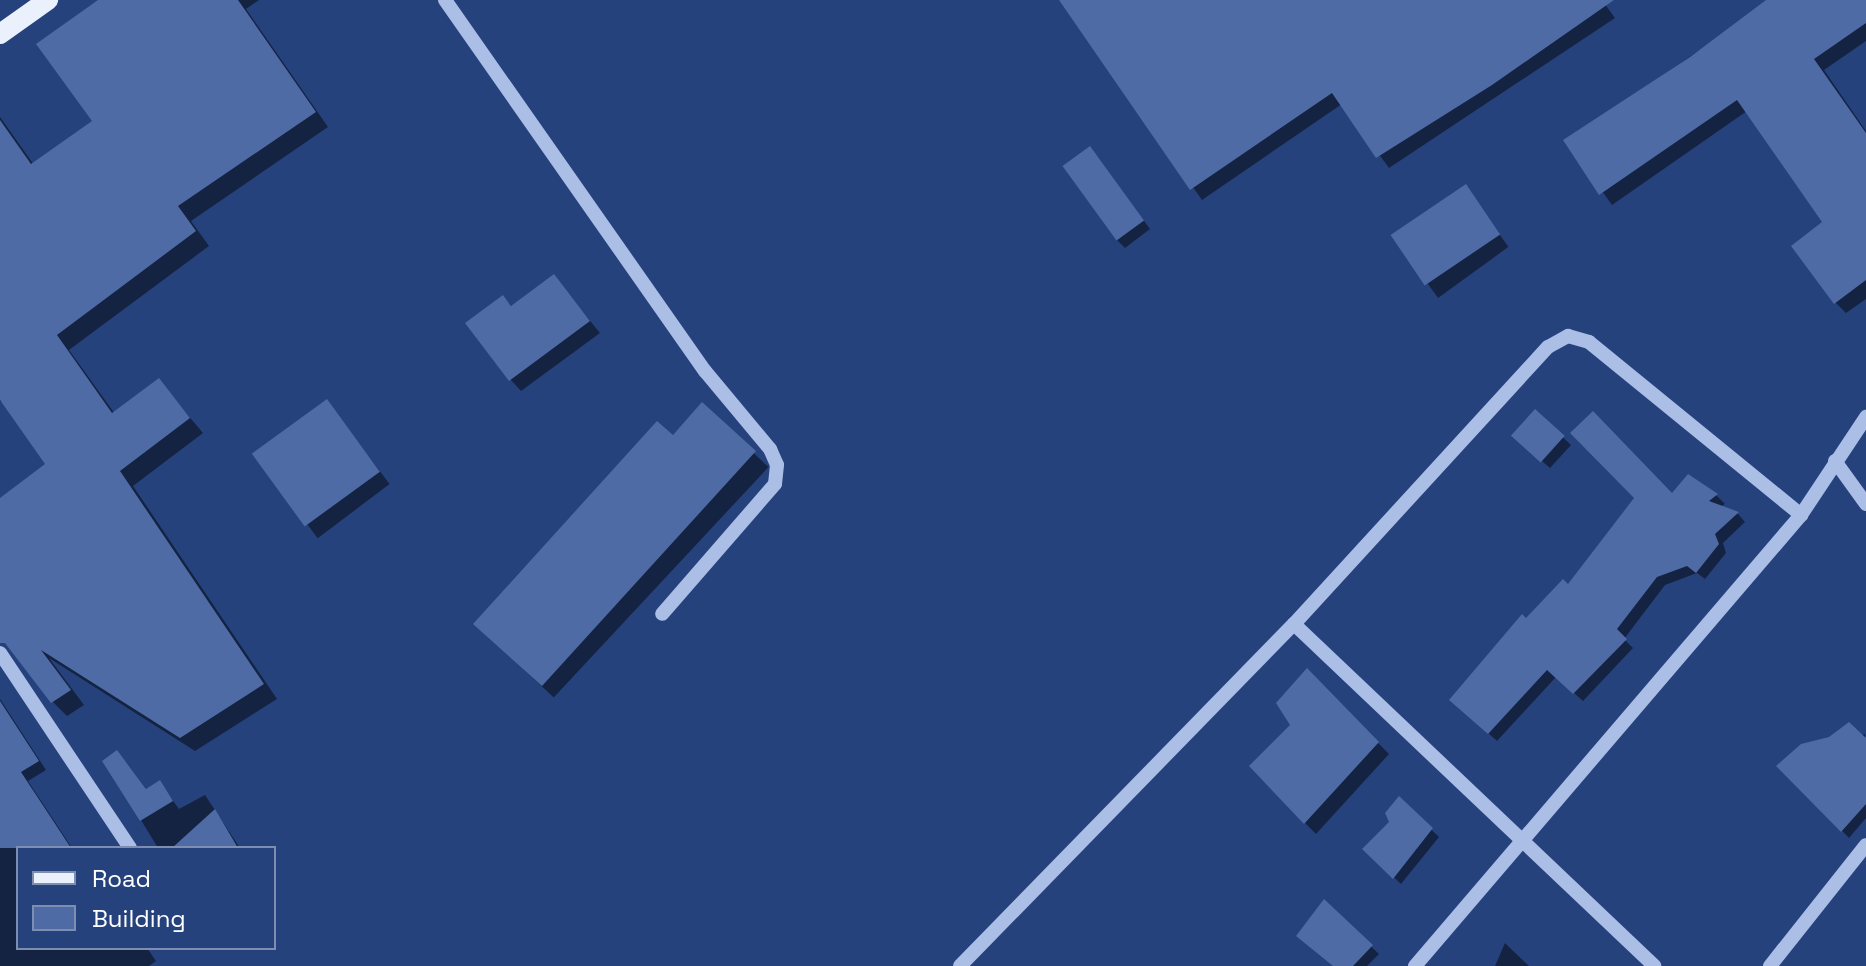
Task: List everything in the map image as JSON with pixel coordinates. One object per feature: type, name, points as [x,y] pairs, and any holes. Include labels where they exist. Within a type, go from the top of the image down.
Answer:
[{"type":"main road","points":[[0,34],[48,0]]},
{"type":"street","points":[[445,0],[705,371],[770,449],[777,465],[775,484],[662,614]]},
{"type":"street","points":[[960,966],[1294,624],[1548,347],[1568,336],[1589,342],[1801,515]]},
{"type":"street","points":[[1415,966],[1801,515],[1866,417]]},
{"type":"street","points":[[1835,461],[1866,504]]},
{"type":"street","points":[[1294,624],[1654,966]]},
{"type":"street","points":[[0,653],[129,846]]},
{"type":"street","points":[[1770,966],[1866,845]]},
{"type":"building","points":[[98,0],[238,0],[316,112],[178,206],[196,231],[57,335],[112,413],[159,378],[190,418],[120,471],[264,684],[180,738],[41,650],[71,690],[51,703],[5,643],[0,643],[0,498],[45,464],[0,400],[0,120],[31,164],[92,121],[36,44]]},
{"type":"building","points":[[1059,0],[1614,0],[1492,85],[1376,158],[1332,93],[1190,190]]},
{"type":"building","points":[[1766,0],[1866,0],[1866,23],[1814,59],[1866,133],[1866,280],[1834,304],[1791,246],[1822,222],[1737,100],[1599,195],[1563,140],[1690,57]]},
{"type":"building","points":[[1090,146],[1144,220],[1117,240],[1062,166]]},
{"type":"building","points":[[1466,184],[1500,235],[1425,285],[1391,235]]},
{"type":"building","points":[[554,274],[590,321],[509,381],[465,323],[503,295],[511,306]]},
{"type":"building","points":[[327,399],[380,472],[305,526],[252,454]]},
{"type":"building","points":[[702,402],[756,451],[542,686],[473,624],[657,421],[673,435]]},
{"type":"building","points":[[1535,409],[1565,436],[1541,463],[1511,436]]},
{"type":"building","points":[[1593,411],[1672,493],[1688,474],[1718,494],[1709,501],[1739,512],[1715,534],[1719,544],[1696,573],[1687,566],[1657,577],[1617,629],[1627,639],[1573,694],[1547,670],[1488,734],[1449,700],[1522,614],[1526,618],[1563,579],[1568,584],[1634,498],[1570,433]]},
{"type":"building","points":[[1307,668],[1379,742],[1304,824],[1249,766],[1290,725],[1276,703]]},
{"type":"building","points":[[0,701],[39,761],[21,772],[70,846],[0,848]]},
{"type":"building","points":[[1849,722],[1866,738],[1866,804],[1841,832],[1776,766],[1801,744],[1829,737]]},
{"type":"building","points":[[117,750],[146,789],[160,780],[173,801],[140,821],[102,761]]},
{"type":"building","points":[[1399,796],[1433,828],[1393,879],[1362,849],[1389,822],[1385,813]]},
{"type":"building","points":[[215,809],[237,846],[174,846]]},
{"type":"building","points":[[1324,899],[1373,945],[1353,966],[1333,966],[1296,936]]}]
